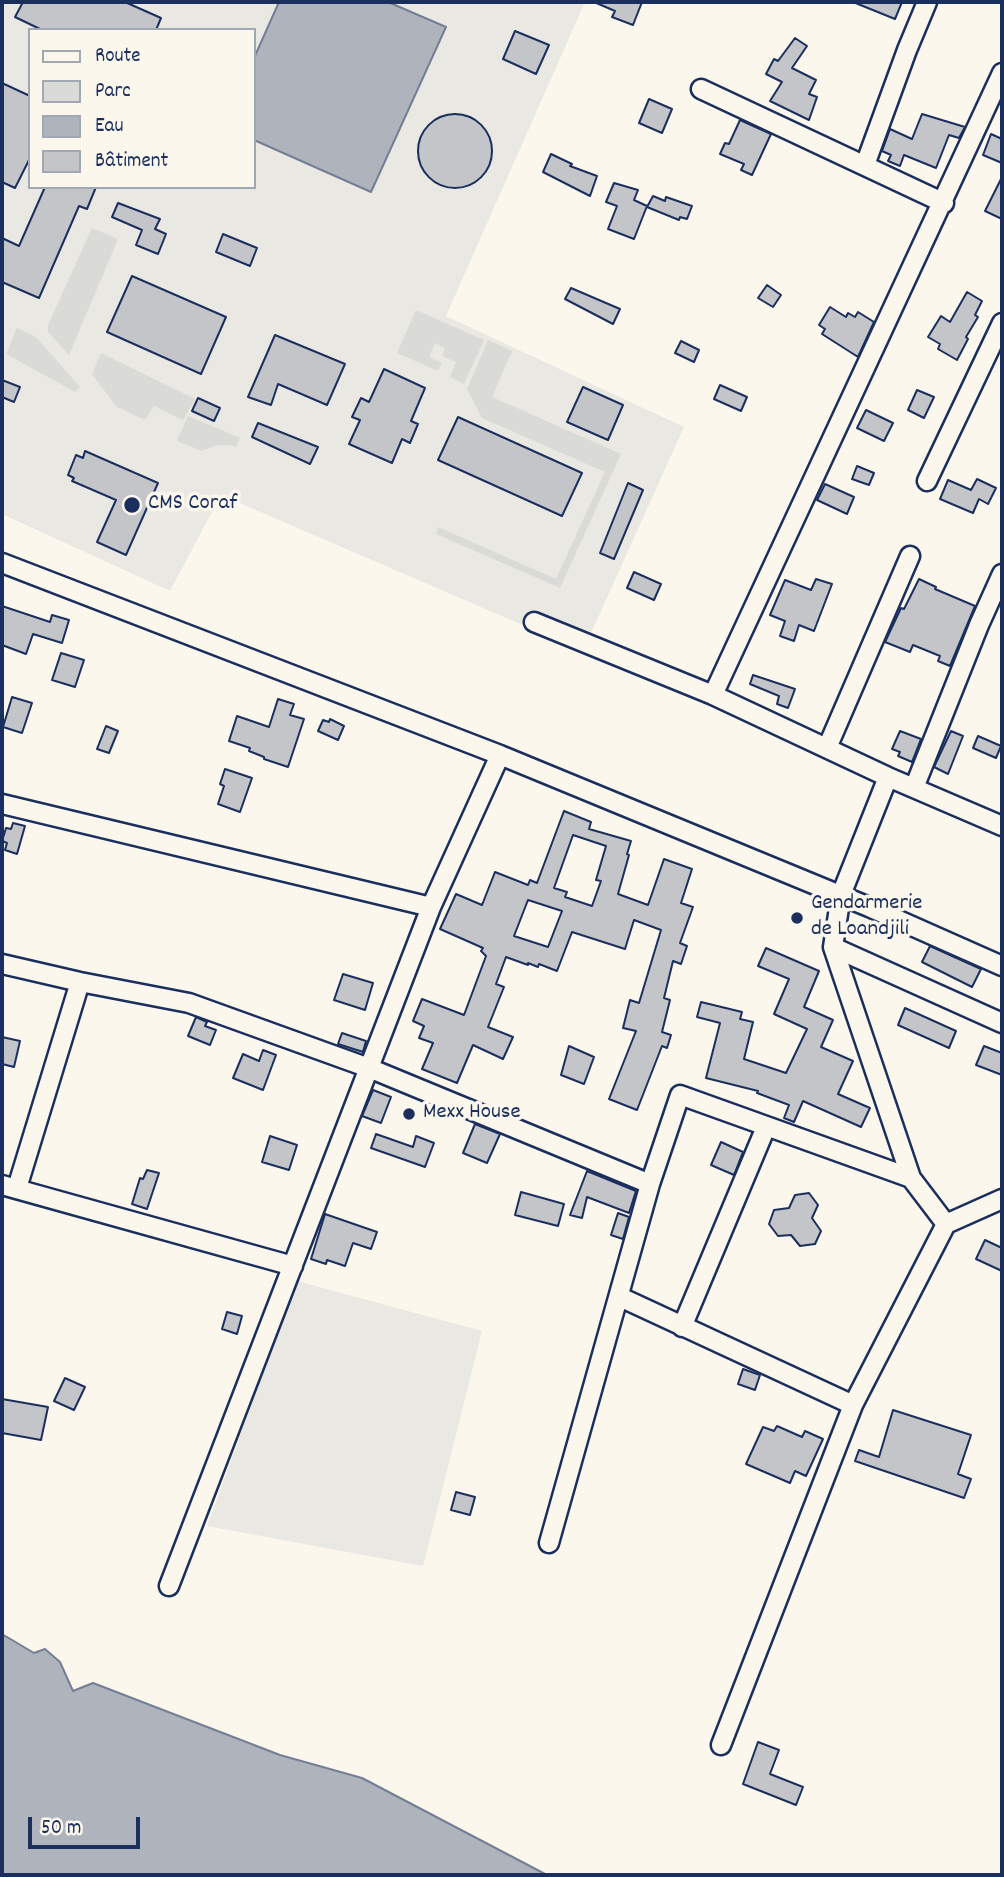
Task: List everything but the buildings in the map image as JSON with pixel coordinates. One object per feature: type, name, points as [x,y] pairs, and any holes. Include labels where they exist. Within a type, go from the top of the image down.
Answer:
[{"type":"street","points":[[865,165],[927,2]]},
{"type":"street","points":[[713,695],[944,203],[1002,72]]},
{"type":"street","points":[[701,89],[944,203]]},
{"type":"street","points":[[928,481],[1002,323]]},
{"type":"street","points":[[827,748],[910,556]]},
{"type":"street","points":[[2,563],[500,755],[841,895],[1002,966]]},
{"type":"street","points":[[914,788],[1002,574]]},
{"type":"street","points":[[534,622],[713,695],[888,778],[1002,827]]},
{"type":"street","points":[[169,1586],[431,907],[500,755]]},
{"type":"street","points":[[888,778],[841,895],[833,947],[911,1178],[946,1224]]},
{"type":"street","points":[[2,804],[431,907]]},
{"type":"street","points":[[833,947],[1002,1023]]},
{"type":"street","points":[[2,964],[189,1003],[369,1068],[650,1184]]},
{"type":"street","points":[[80,982],[9,1186],[293,1266]]},
{"type":"street","points":[[549,1543],[650,1184],[680,1095],[911,1178]]},
{"type":"street","points":[[682,1327],[766,1127]]},
{"type":"street","points":[[721,1745],[853,1405],[946,1224],[1002,1199]]},
{"type":"street","points":[[620,1297],[853,1405]]},
{"type":"shaded area","points":[[2,2],[585,2],[446,316],[684,427],[583,651],[221,495],[170,591],[2,514]]},
{"type":"shaded area","points":[[297,1281],[482,1331],[423,1566],[207,1526]]},
{"type":"green space","points":[[92,228],[118,239],[69,355],[48,332],[48,325]]},
{"type":"green space","points":[[416,310],[484,340],[464,384],[450,377],[456,362],[442,356],[445,348],[435,343],[429,357],[442,363],[438,371],[397,353]]},
{"type":"green space","points":[[17,328],[36,337],[80,387],[75,392],[6,354]]},
{"type":"green space","points":[[488,340],[512,351],[492,397],[621,454],[560,588],[436,534],[438,527],[556,579],[605,472],[482,418],[467,389]]},
{"type":"green space","points":[[101,353],[195,399],[183,420],[154,406],[145,420],[117,407],[92,374]]},
{"type":"green space","points":[[188,416],[240,438],[236,447],[223,445],[202,451],[177,441]]},
{"type":"water","points":[[279,2],[388,2],[446,27],[371,192],[256,141],[256,54]]},
{"type":"water","points":[[2,1634],[34,1653],[45,1649],[60,1662],[73,1691],[93,1683],[280,1755],[362,1778],[547,1875],[2,1875]]},
{"type":"place","name":"CMS Coraf","points":[[132,505]]},
{"type":"place","name":"Gendarmerie de Loandjili","points":[[797,918]]},
{"type":"place","name":"Mexx House","points":[[409,1114]]}]
